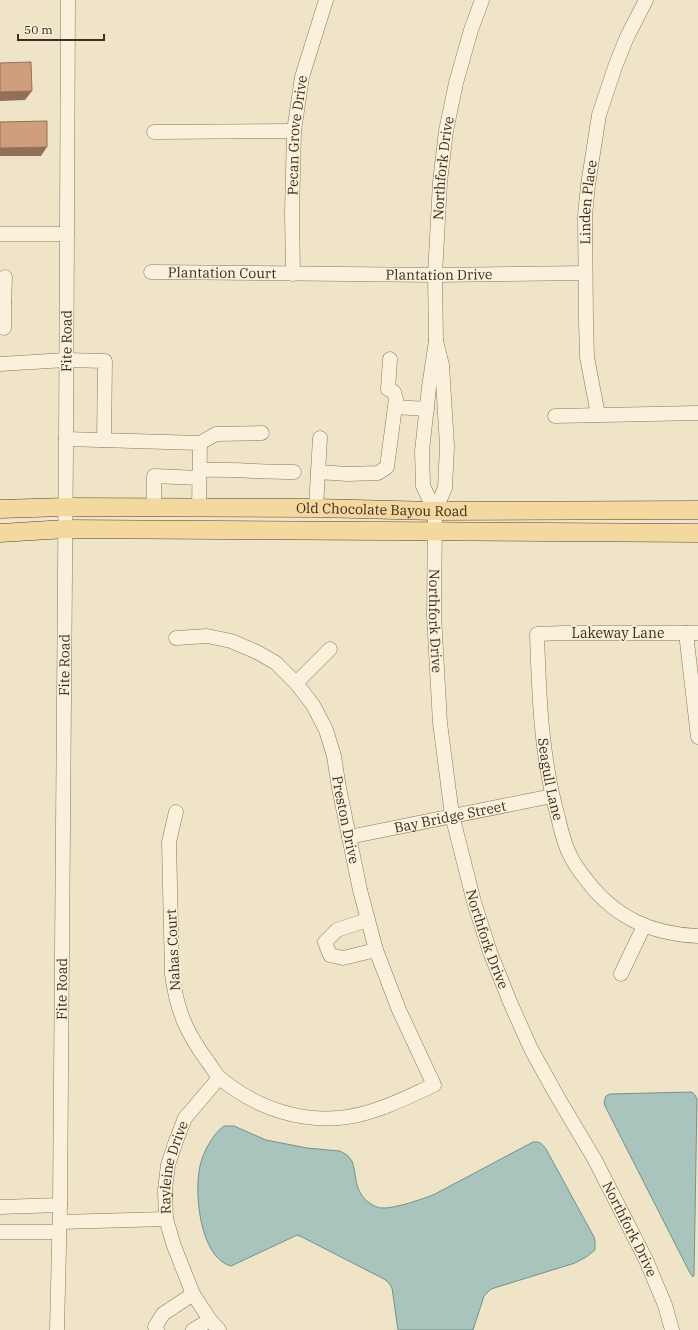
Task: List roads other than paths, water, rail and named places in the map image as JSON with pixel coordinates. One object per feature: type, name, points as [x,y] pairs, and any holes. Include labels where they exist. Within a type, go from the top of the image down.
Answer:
[{"type":"main road","name":"Old Chocolate Bayou Road","points":[[0,509],[65,507],[316,508],[435,511],[698,510]]},
{"type":"main road","name":"Old Chocolate Bayou Road","points":[[0,533],[66,529],[698,533]]},
{"type":"street","name":"Fite Road","points":[[57,1330],[60,1205],[66,529],[68,0]]},
{"type":"street","name":"Northfork Drive","points":[[435,511],[423,486],[422,451],[436,341],[435,275],[440,182],[446,131],[456,83],[471,30],[482,0]]},
{"type":"street","name":"Linden Place","points":[[598,414],[588,357],[585,273],[585,215],[593,147],[599,115],[616,64],[627,37],[646,0]]},
{"type":"street","name":"Pecan Grove Drive","points":[[293,274],[292,213],[294,131],[302,77],[323,1]]},
{"type":"street","points":[[154,132],[294,131]]},
{"type":"street","points":[[0,234],[67,234]]},
{"type":"street","name":"Plantation Court","points":[[152,272],[293,274]]},
{"type":"street","name":"Plantation Drive","points":[[293,274],[435,275],[585,273]]},
{"type":"street","points":[[4,328],[2,303],[5,277]]},
{"type":"street","name":"Northfork Drive","points":[[436,341],[442,365],[447,446],[445,488],[435,511],[434,614],[440,723],[452,815],[474,902],[490,952],[510,1002],[531,1049],[595,1160],[640,1247],[665,1305],[672,1330]]},
{"type":"street","points":[[318,472],[348,474],[378,473],[388,467],[396,399],[394,392],[388,389],[390,359]]},
{"type":"street","points":[[0,364],[66,360],[105,360],[104,440]]},
{"type":"street","points":[[395,410],[426,413]]},
{"type":"street","points":[[555,416],[698,413]]},
{"type":"street","points":[[66,439],[200,443],[216,434],[262,433]]},
{"type":"street","points":[[316,508],[320,438]]},
{"type":"street","points":[[199,508],[200,443]]},
{"type":"street","points":[[154,508],[154,476],[200,474],[222,470],[294,472]]},
{"type":"street","points":[[692,633],[698,737]]},
{"type":"street","name":"Lakeway Lane","points":[[537,634],[692,633]]},
{"type":"street","name":"Seagull Lane","points":[[537,634],[541,728],[552,796],[570,857],[595,891],[612,908],[644,926],[668,932],[698,936]]},
{"type":"street","name":"Preston Drive","points":[[176,638],[207,636],[231,641],[256,652],[276,664],[296,683],[313,705],[326,730],[334,756],[360,890],[376,950],[398,1010],[434,1085]]},
{"type":"street","points":[[296,683],[330,649]]},
{"type":"street","name":"Bay Bridge Street","points":[[349,837],[552,796]]},
{"type":"street","name":"Nahas Court","points":[[176,812],[169,842],[172,974],[175,994],[186,1029],[196,1047],[219,1078],[242,1094],[267,1107],[292,1114],[320,1118],[340,1118],[359,1115],[384,1108],[434,1085]]},
{"type":"street","points":[[367,920],[337,930],[325,942],[330,956],[343,958],[376,950]]},
{"type":"street","points":[[621,974],[644,926]]},
{"type":"street","name":"Rayleine Drive","points":[[214,1325],[193,1294],[174,1246],[166,1219],[165,1190],[168,1165],[185,1118],[219,1078]]},
{"type":"street","points":[[0,1207],[60,1205]]},
{"type":"street","points":[[0,1232],[166,1219]]},
{"type":"street","points":[[157,1330],[155,1327],[163,1314],[193,1294]]},
{"type":"street","points":[[193,1330],[214,1325]]},
{"type":"water","points":[[692,1092],[697,1099],[693,1277],[604,1102],[606,1096],[610,1094]]},
{"type":"water","points":[[224,1126],[234,1126],[266,1140],[307,1148],[340,1151],[347,1155],[352,1161],[358,1187],[363,1197],[370,1203],[381,1208],[401,1205],[435,1194],[533,1142],[539,1142],[546,1149],[594,1237],[595,1250],[575,1263],[491,1289],[484,1296],[473,1330],[398,1330],[392,1288],[389,1283],[384,1279],[297,1235],[231,1266],[220,1260],[212,1250],[205,1236],[201,1221],[198,1188],[201,1162],[205,1152],[213,1137]]}]
